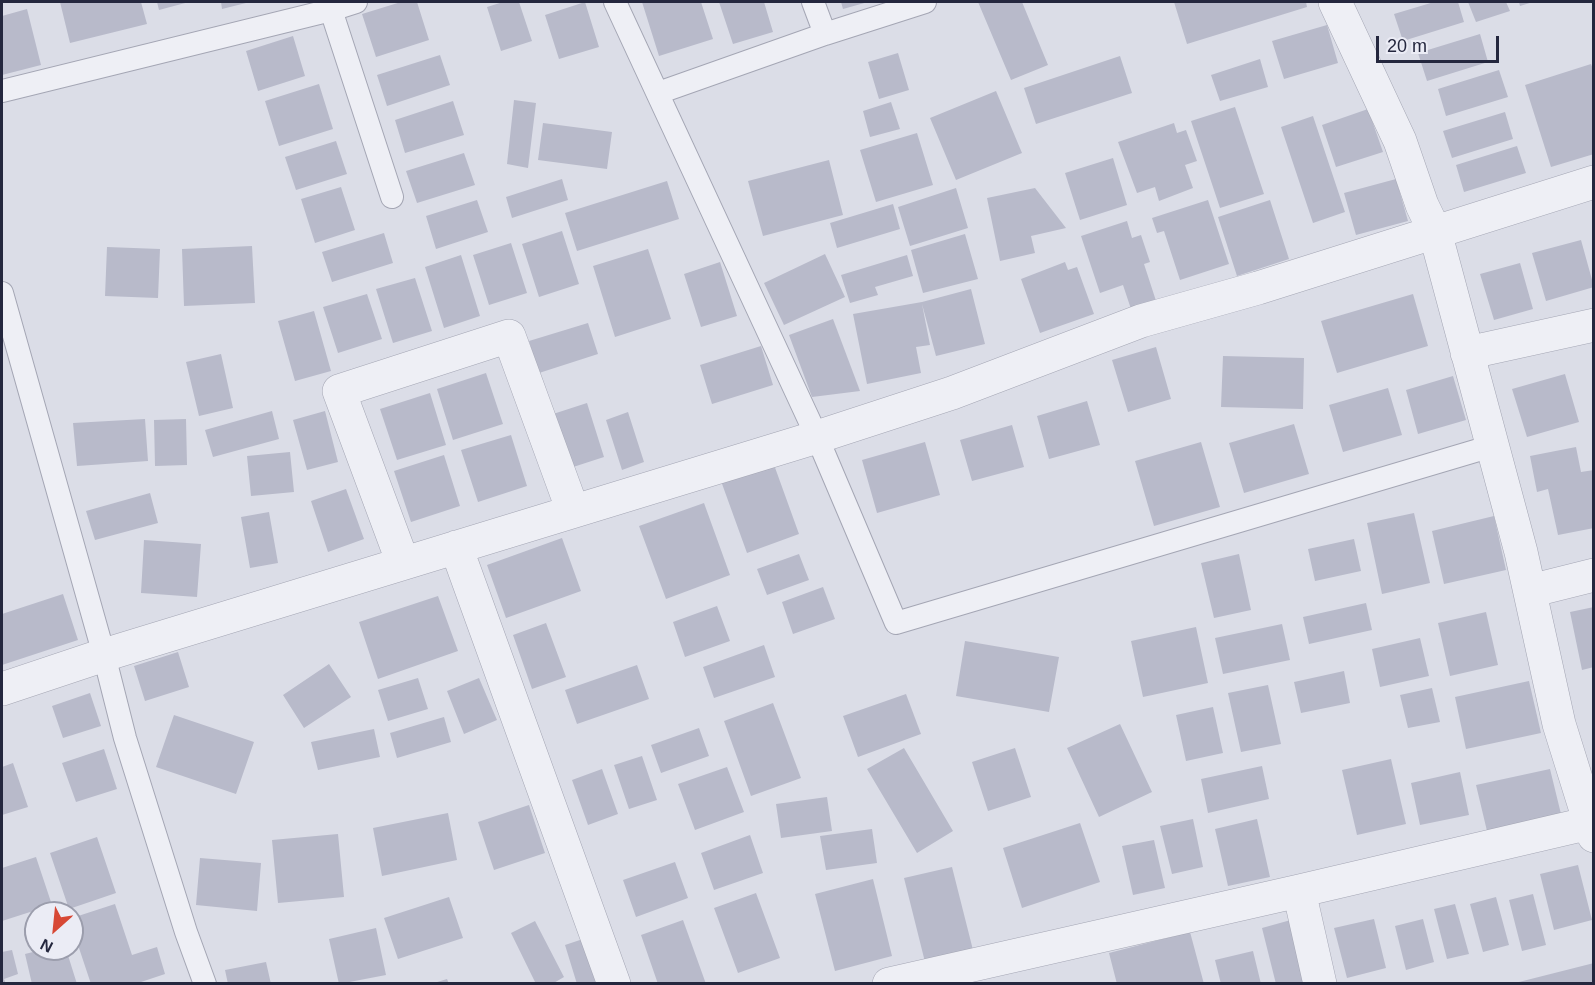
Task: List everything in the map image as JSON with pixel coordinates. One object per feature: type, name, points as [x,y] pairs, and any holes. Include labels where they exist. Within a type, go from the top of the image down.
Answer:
[{"type":"street","points":[[889,984],[1592,826],[1559,724],[1530,591],[1434,232],[1400,141],[1335,2]]},
{"type":"street","points":[[2,689],[104,655],[817,437],[952,393],[1141,321],[1258,288],[1593,182]]},
{"type":"street","points":[[1467,353],[1593,324]]},
{"type":"street","points":[[404,563],[339,391],[509,336],[573,511]]},
{"type":"street","points":[[456,547],[614,984]]},
{"type":"street","points":[[1530,591],[1593,575]]},
{"type":"street","points":[[1299,891],[1320,984]]},
{"type":"lane","points":[[2,91],[356,2]]},
{"type":"lane","points":[[615,2],[817,437],[896,624],[1492,446]]},
{"type":"lane","points":[[813,2],[825,34]]},
{"type":"lane","points":[[658,93],[825,34],[925,2]]},
{"type":"lane","points":[[331,10],[392,196]]},
{"type":"lane","points":[[2,293],[104,655],[125,738],[186,932],[205,984]]},
{"type":"building","points":[[60,2],[141,2],[147,24],[70,43]]},
{"type":"building","points":[[157,2],[189,2],[159,10]]},
{"type":"building","points":[[221,2],[250,2],[222,9]]},
{"type":"building","points":[[401,2],[417,2],[429,40],[376,57],[362,14]]},
{"type":"building","points":[[503,2],[519,2],[532,41],[501,51],[487,7]]},
{"type":"building","points":[[585,2],[599,47],[559,59],[545,15]]},
{"type":"building","points":[[642,2],[701,2],[713,39],[659,56]]},
{"type":"building","points":[[719,2],[764,2],[773,32],[733,44]]},
{"type":"building","points":[[841,2],[868,2],[843,9]]},
{"type":"building","points":[[978,2],[1022,2],[1048,65],[1011,80]]},
{"type":"building","points":[[1174,2],[1306,2],[1307,7],[1187,44]]},
{"type":"building","points":[[1434,2],[1458,2],[1464,22],[1403,41],[1394,14]]},
{"type":"building","points":[[1468,2],[1506,2],[1510,11],[1476,22]]},
{"type":"building","points":[[1519,2],[1533,2],[1520,6]]},
{"type":"building","points":[[27,9],[41,65],[2,75],[2,16]]},
{"type":"building","points":[[1327,25],[1338,63],[1284,79],[1272,41]]},
{"type":"building","points":[[1480,34],[1488,62],[1427,81],[1418,53]]},
{"type":"building","points":[[293,36],[305,76],[258,91],[246,51]]},
{"type":"building","points":[[898,53],[909,90],[879,99],[868,62]]},
{"type":"building","points":[[440,55],[450,85],[387,106],[377,75]]},
{"type":"building","points":[[1120,56],[1132,93],[1036,124],[1024,88]]},
{"type":"building","points":[[1260,59],[1268,87],[1220,101],[1211,75]]},
{"type":"building","points":[[1591,64],[1594,72],[1594,154],[1551,167],[1525,85]]},
{"type":"building","points":[[1499,70],[1508,97],[1446,116],[1438,89]]},
{"type":"building","points":[[319,84],[333,129],[279,146],[265,101]]},
{"type":"building","points":[[996,91],[1022,153],[956,180],[930,118]]},
{"type":"building","points":[[514,100],[536,103],[528,168],[507,164]]},
{"type":"building","points":[[453,101],[464,135],[405,153],[395,120]]},
{"type":"building","points":[[891,102],[900,129],[870,137],[863,111]]},
{"type":"building","points":[[1235,107],[1264,194],[1220,208],[1191,121]]},
{"type":"building","points":[[1368,109],[1383,152],[1336,167],[1322,125]]},
{"type":"building","points":[[1505,112],[1513,139],[1452,158],[1443,131]]},
{"type":"building","points":[[1313,116],[1345,212],[1313,223],[1281,127]]},
{"type":"building","points":[[543,123],[612,132],[607,169],[538,160]]},
{"type":"building","points":[[1174,123],[1177,133],[1186,130],[1197,161],[1185,165],[1193,188],[1159,201],[1155,187],[1137,193],[1118,142]]},
{"type":"building","points":[[917,133],[933,185],[876,202],[860,150]]},
{"type":"building","points":[[336,141],[347,174],[296,190],[285,157]]},
{"type":"building","points":[[1517,146],[1526,173],[1464,192],[1456,165]]},
{"type":"building","points":[[464,153],[475,185],[417,203],[406,171]]},
{"type":"building","points":[[1113,158],[1127,205],[1080,220],[1065,173]]},
{"type":"building","points":[[829,160],[843,215],[763,236],[748,181]]},
{"type":"building","points":[[562,179],[568,200],[512,218],[506,197]]},
{"type":"building","points":[[1396,179],[1408,221],[1356,235],[1344,193]]},
{"type":"building","points":[[667,181],[679,219],[577,251],[565,213]]},
{"type":"building","points":[[341,187],[355,230],[315,243],[301,199]]},
{"type":"building","points":[[956,188],[968,228],[910,246],[898,207]]},
{"type":"building","points":[[1035,188],[1066,228],[1031,236],[1035,253],[1000,261],[987,198]]},
{"type":"building","points":[[477,200],[488,232],[436,249],[426,216]]},
{"type":"building","points":[[1208,200],[1229,264],[1180,280],[1164,231],[1157,233],[1152,218]]},
{"type":"building","points":[[1270,200],[1289,259],[1237,276],[1218,217]]},
{"type":"building","points":[[893,204],[900,229],[837,248],[830,223]]},
{"type":"building","points":[[1127,221],[1132,238],[1141,235],[1150,262],[1144,264],[1158,307],[1133,315],[1123,285],[1100,293],[1081,236]]},
{"type":"building","points":[[562,231],[579,284],[539,297],[522,244]]},
{"type":"building","points":[[384,233],[393,263],[332,282],[322,252]]},
{"type":"building","points":[[965,234],[978,279],[923,293],[911,250]]},
{"type":"building","points":[[1581,240],[1594,287],[1546,301],[1532,253]]},
{"type":"building","points":[[511,243],[527,293],[489,305],[473,255]]},
{"type":"building","points":[[252,246],[255,303],[184,306],[182,249]]},
{"type":"building","points":[[107,247],[160,249],[158,298],[105,296]]},
{"type":"building","points":[[648,249],[671,319],[615,337],[593,266]]},
{"type":"building","points":[[825,254],[845,297],[784,325],[764,283]]},
{"type":"building","points":[[461,255],[480,316],[444,328],[425,267]]},
{"type":"building","points":[[907,255],[913,276],[875,287],[878,295],[850,303],[841,275]]},
{"type":"building","points":[[720,262],[737,316],[701,327],[684,274]]},
{"type":"building","points":[[1065,262],[1068,270],[1077,267],[1094,314],[1040,333],[1021,279]]},
{"type":"building","points":[[1520,263],[1533,309],[1494,320],[1480,274]]},
{"type":"building","points":[[415,278],[432,331],[393,343],[376,289]]},
{"type":"building","points":[[971,289],[985,344],[936,356],[922,304],[930,345],[916,347],[921,373],[867,384],[853,314],[922,302]]},
{"type":"building","points":[[367,294],[382,339],[338,353],[323,307]]},
{"type":"building","points":[[1413,294],[1428,346],[1337,373],[1321,321]]},
{"type":"building","points":[[314,311],[331,371],[295,381],[278,321]]},
{"type":"building","points":[[833,319],[860,391],[812,397],[789,335]]},
{"type":"building","points":[[588,323],[598,354],[539,373],[529,341]]},
{"type":"building","points":[[761,346],[773,385],[712,404],[700,365]]},
{"type":"building","points":[[1156,347],[1171,399],[1128,412],[1112,360]]},
{"type":"building","points":[[221,354],[233,408],[199,416],[186,362]]},
{"type":"building","points":[[1223,356],[1304,358],[1303,409],[1221,407]]},
{"type":"building","points":[[486,373],[503,424],[453,440],[437,389]]},
{"type":"building","points":[[1565,374],[1579,422],[1527,437],[1512,389]]},
{"type":"building","points":[[1453,376],[1466,420],[1418,434],[1406,390]]},
{"type":"building","points":[[1388,388],[1402,435],[1343,452],[1329,405]]},
{"type":"building","points":[[430,393],[446,445],[397,460],[380,409]]},
{"type":"building","points":[[1087,401],[1100,445],[1049,459],[1037,416]]},
{"type":"building","points":[[587,403],[604,457],[567,469],[550,415]]},
{"type":"building","points":[[272,411],[279,439],[213,457],[205,430]]},
{"type":"building","points":[[325,411],[338,462],[307,470],[293,420]]},
{"type":"building","points":[[628,412],[644,462],[622,470],[606,420]]},
{"type":"building","points":[[145,419],[148,461],[77,466],[73,423]]},
{"type":"building","points":[[186,419],[187,465],[155,466],[154,420]]},
{"type":"building","points":[[1294,424],[1309,474],[1244,493],[1229,443]]},
{"type":"building","points":[[1012,425],[1024,467],[972,481],[960,440]]},
{"type":"building","points":[[511,435],[527,486],[478,502],[461,450]]},
{"type":"building","points":[[925,442],[940,495],[877,513],[862,460]]},
{"type":"building","points":[[1201,442],[1220,507],[1154,526],[1135,461]]},
{"type":"building","points":[[1576,447],[1581,472],[1594,470],[1594,528],[1558,535],[1548,489],[1537,492],[1530,456]]},
{"type":"building","points":[[290,452],[294,492],[251,496],[247,456]]},
{"type":"building","points":[[444,455],[460,506],[411,522],[394,471]]},
{"type":"building","points":[[773,462],[799,534],[747,553],[721,481]]},
{"type":"building","points":[[346,489],[364,539],[328,552],[311,501]]},
{"type":"building","points":[[150,493],[158,523],[95,540],[86,511]]},
{"type":"building","points":[[704,503],[730,575],[666,599],[639,526]]},
{"type":"building","points":[[269,512],[278,563],[250,568],[241,517]]},
{"type":"building","points":[[1414,513],[1430,583],[1382,594],[1367,523]]},
{"type":"building","points":[[1494,516],[1506,570],[1444,584],[1432,531]]},
{"type":"building","points":[[562,538],[581,591],[506,618],[487,565]]},
{"type":"building","points":[[1354,539],[1361,571],[1315,581],[1308,549]]},
{"type":"building","points":[[144,540],[201,544],[197,597],[141,593]]},
{"type":"building","points":[[799,554],[809,580],[767,595],[757,569]]},
{"type":"building","points":[[1239,554],[1251,610],[1214,618],[1201,563]]},
{"type":"building","points":[[823,587],[835,619],[793,634],[782,602]]},
{"type":"building","points":[[63,594],[78,640],[2,665],[2,614]]},
{"type":"building","points":[[438,596],[458,651],[378,679],[359,622]]},
{"type":"building","points":[[1366,603],[1372,630],[1309,644],[1303,617]]},
{"type":"building","points":[[717,606],[730,641],[685,657],[673,622]]},
{"type":"building","points":[[1594,607],[1594,667],[1582,670],[1570,612]]},
{"type":"building","points":[[1486,612],[1498,665],[1450,676],[1438,623]]},
{"type":"building","points":[[546,623],[566,677],[532,689],[513,635]]},
{"type":"building","points":[[1282,624],[1290,660],[1223,674],[1215,638]]},
{"type":"building","points":[[1196,627],[1208,683],[1143,697],[1131,641]]},
{"type":"building","points":[[1420,638],[1429,676],[1380,687],[1372,649]]},
{"type":"building","points":[[965,641],[1059,657],[1049,712],[956,696]]},
{"type":"building","points":[[764,645],[775,677],[714,698],[703,667]]},
{"type":"building","points":[[178,652],[189,687],[145,701],[134,666]]},
{"type":"building","points":[[329,664],[351,697],[304,728],[283,695]]},
{"type":"building","points":[[637,665],[649,699],[577,724],[565,690]]},
{"type":"building","points":[[1344,671],[1350,703],[1301,713],[1294,682]]},
{"type":"building","points":[[418,678],[428,709],[388,721],[378,690]]},
{"type":"building","points":[[479,678],[497,720],[464,734],[447,691]]},
{"type":"building","points":[[1529,681],[1541,733],[1466,749],[1455,697]]},
{"type":"building","points":[[1268,685],[1281,744],[1241,752],[1228,693]]},
{"type":"building","points":[[1432,688],[1440,722],[1408,728],[1400,695]]},
{"type":"building","points":[[90,693],[101,726],[63,738],[52,706]]},
{"type":"building","points":[[906,694],[921,734],[858,757],[843,716]]},
{"type":"building","points":[[773,703],[801,778],[751,796],[724,721]]},
{"type":"building","points":[[1213,707],[1223,753],[1186,761],[1176,715]]},
{"type":"building","points":[[174,715],[254,742],[236,794],[156,767]]},
{"type":"building","points":[[444,717],[451,742],[397,758],[390,733]]},
{"type":"building","points":[[1120,724],[1152,792],[1099,817],[1067,748]]},
{"type":"building","points":[[699,728],[709,756],[661,773],[651,745]]},
{"type":"building","points":[[374,729],[380,757],[318,770],[311,742]]},
{"type":"building","points":[[904,748],[953,831],[917,853],[867,769]]},
{"type":"building","points":[[1015,748],[1031,797],[988,811],[972,762]]},
{"type":"building","points":[[104,749],[117,789],[76,802],[62,763]]},
{"type":"building","points":[[642,756],[657,800],[629,809],[614,765]]},
{"type":"building","points":[[1391,759],[1406,824],[1357,835],[1342,770]]},
{"type":"building","points":[[13,763],[28,807],[2,815],[2,767]]},
{"type":"building","points":[[1262,766],[1269,799],[1208,813],[1201,779]]},
{"type":"building","points":[[727,767],[744,812],[695,830],[678,784]]},
{"type":"building","points":[[602,769],[618,814],[588,825],[572,780]]},
{"type":"building","points":[[1550,769],[1561,814],[1487,831],[1476,785]]},
{"type":"building","points":[[1460,772],[1469,815],[1420,825],[1411,783]]},
{"type":"building","points":[[827,797],[832,831],[781,838],[776,804]]},
{"type":"building","points":[[529,805],[545,853],[494,870],[478,822]]},
{"type":"building","points":[[448,813],[457,860],[382,876],[373,828]]},
{"type":"building","points":[[1193,819],[1203,867],[1172,874],[1160,826]]},
{"type":"building","points":[[1257,819],[1270,877],[1228,886],[1215,829]]},
{"type":"building","points":[[1080,823],[1100,882],[1022,908],[1003,848]]},
{"type":"building","points":[[872,829],[877,863],[826,870],[820,836]]},
{"type":"building","points":[[338,834],[344,897],[278,903],[272,840]]},
{"type":"building","points":[[750,835],[763,873],[714,890],[701,853]]},
{"type":"building","points":[[97,837],[116,893],[84,904],[84,901],[66,901],[50,853]]},
{"type":"building","points":[[1154,840],[1165,888],[1133,895],[1122,846]]},
{"type":"building","points":[[36,857],[51,901],[24,901],[24,914],[2,921],[2,868]]},
{"type":"building","points":[[200,858],[261,863],[257,911],[196,905]]},
{"type":"building","points":[[675,862],[688,898],[636,917],[623,880]]},
{"type":"building","points":[[1578,865],[1592,920],[1554,930],[1540,874]]},
{"type":"building","points":[[952,867],[973,950],[925,962],[904,878]]},
{"type":"building","points":[[873,879],[892,956],[835,971],[815,894]]},
{"type":"building","points":[[756,893],[780,958],[738,973],[714,908]]},
{"type":"building","points":[[1533,894],[1546,945],[1522,951],[1509,900]]},
{"type":"building","points":[[449,897],[463,938],[398,959],[384,918]]},
{"type":"building","points":[[1496,897],[1509,945],[1483,952],[1470,904]]},
{"type":"building","points":[[115,904],[132,955],[157,947],[165,974],[135,984],[91,984],[83,961],[84,914]]},
{"type":"building","points":[[1455,904],[1469,954],[1447,959],[1434,909]]},
{"type":"building","points":[[1298,918],[1314,980],[1301,984],[1276,984],[1262,928]]},
{"type":"building","points":[[1374,919],[1386,968],[1347,978],[1334,928]]},
{"type":"building","points":[[1423,919],[1434,962],[1406,970],[1395,926]]},
{"type":"building","points":[[683,920],[706,984],[658,984],[641,935]]},
{"type":"building","points":[[535,921],[564,977],[552,984],[536,984],[511,933]]},
{"type":"building","points":[[376,928],[386,975],[339,984],[329,939]]},
{"type":"building","points":[[1190,932],[1204,984],[1117,984],[1109,953]]},
{"type":"building","points":[[589,937],[604,984],[577,984],[565,945]]},
{"type":"building","points":[[12,950],[18,974],[4,979],[6,984],[2,984],[2,952]]},
{"type":"building","points":[[1253,951],[1261,984],[1221,984],[1215,960]]},
{"type":"building","points":[[27,961],[70,961],[77,984],[32,984]]},
{"type":"building","points":[[266,962],[271,984],[228,984],[225,970]]},
{"type":"building","points":[[1594,963],[1594,984],[1515,984],[1515,983]]},
{"type":"building","points":[[447,979],[449,984],[434,984],[434,983]]}]
